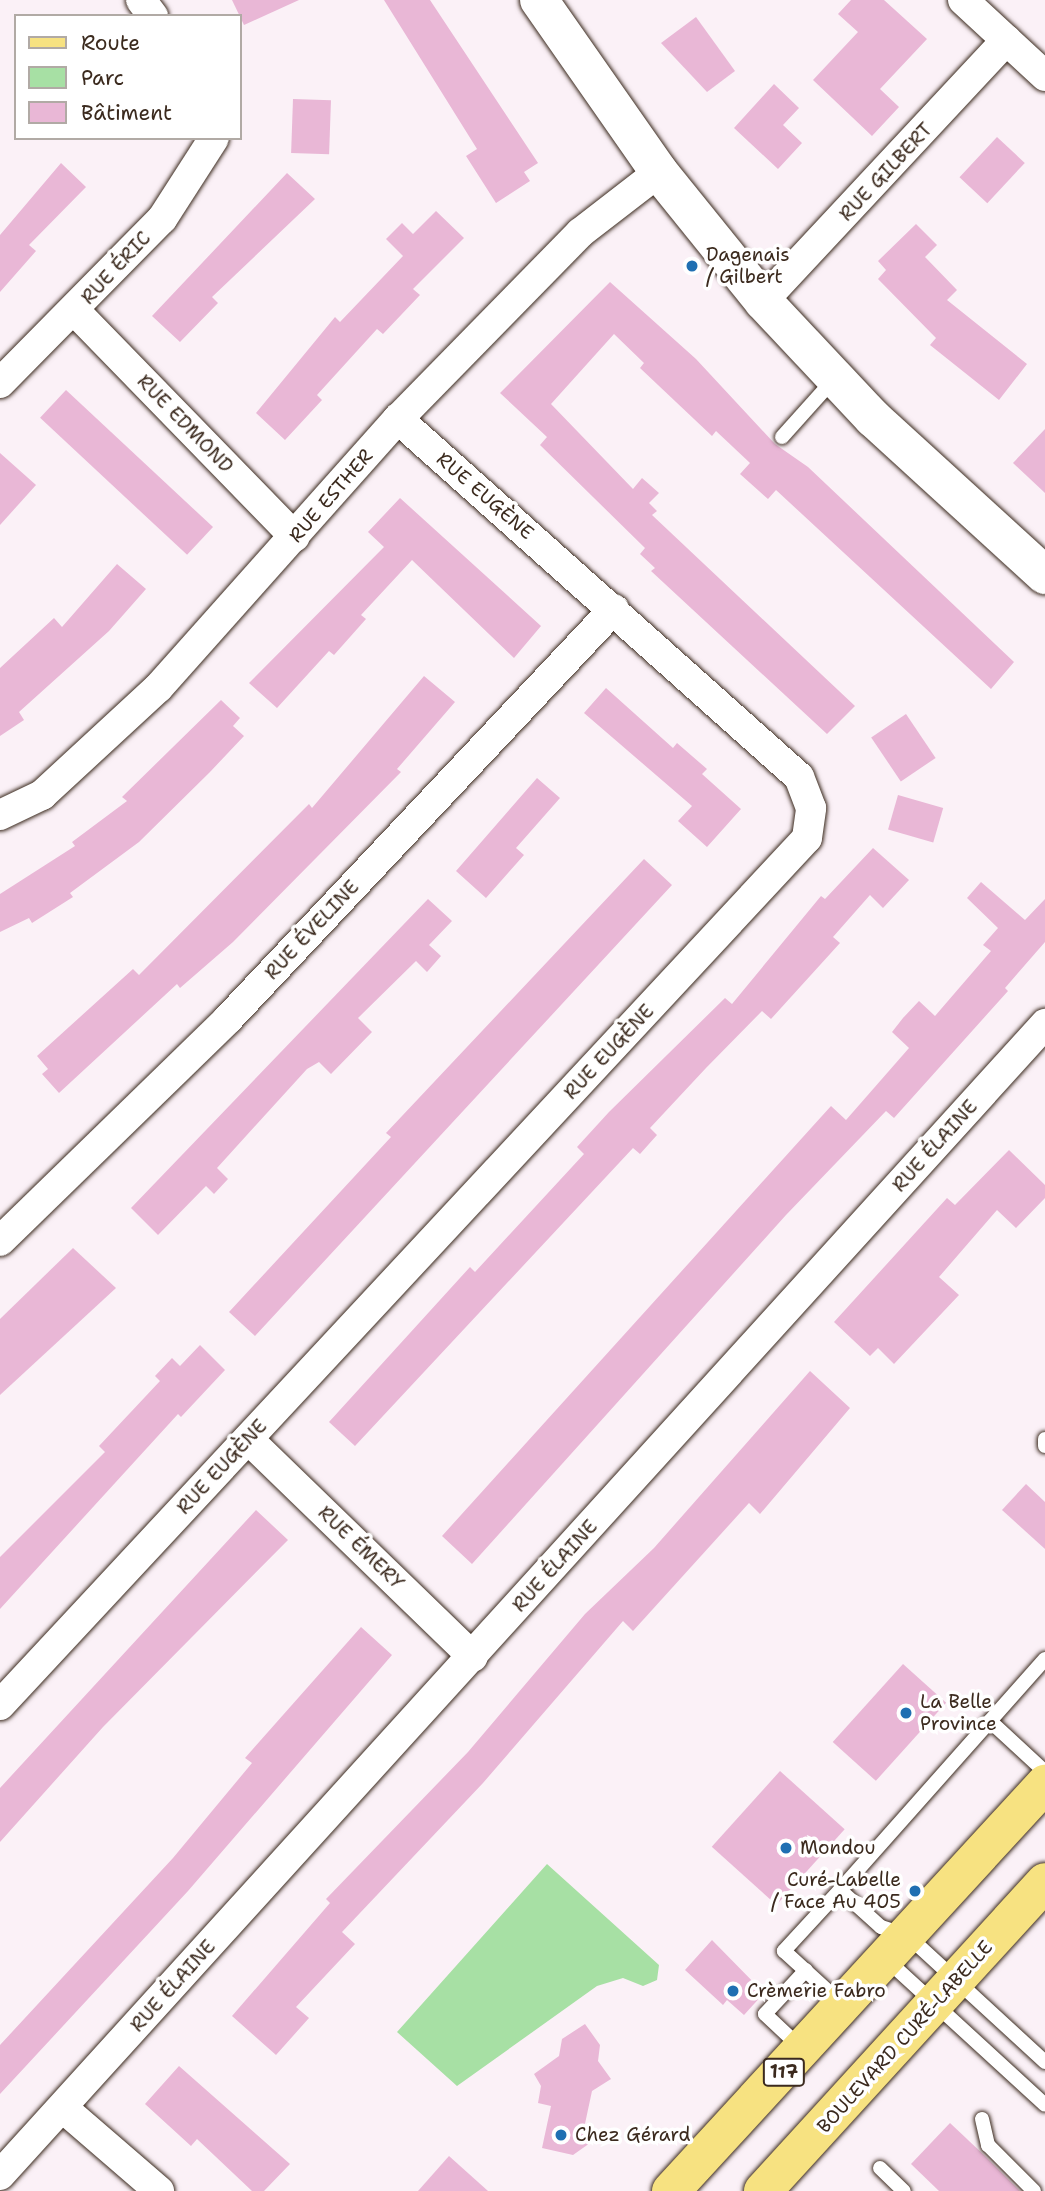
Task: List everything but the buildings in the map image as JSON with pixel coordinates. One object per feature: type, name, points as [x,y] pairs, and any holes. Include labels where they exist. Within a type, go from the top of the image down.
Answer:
[{"type":"main road","points":[[539,0],[659,172],[763,302],[834,379],[1045,575]]},
{"type":"main road","name":"117","points":[[671,2191],[844,2006],[892,1941],[1045,1784]]},
{"type":"main road","name":"BOULEVARD CURÉ-LABELLE","points":[[763,2191],[1045,1882]]},
{"type":"street","points":[[963,0],[1045,76]]},
{"type":"street","name":"RUE GILBERT","points":[[763,302],[1006,40]]},
{"type":"street","name":"RUE ÉRIC","points":[[0,383],[75,311],[162,219],[213,140]]},
{"type":"street","name":"RUE ESTHER","points":[[0,815],[42,795],[158,688],[398,419],[580,233],[659,172]]},
{"type":"street","name":"RUE EDMOND","points":[[75,311],[295,537]]},
{"type":"street","name":"RUE EUGÈNE","points":[[0,1705],[807,838],[811,808],[799,777],[614,609],[398,419]]},
{"type":"street","name":"RUE ÉVELINE","points":[[0,1241],[228,1019],[614,609]]},
{"type":"street","name":"RUE ÉLAINE","points":[[0,2175],[1045,1024]]},
{"type":"street","name":"RUE ÉMERY","points":[[248,1439],[473,1657]]},
{"type":"street","points":[[63,2108],[159,2191]]},
{"type":"lane","points":[[782,437],[834,379]]},
{"type":"lane","points":[[1045,1439],[1045,1446]]},
{"type":"lane","points":[[844,2006],[785,1951],[1045,1660]]},
{"type":"lane","points":[[990,1721],[1045,1772]]},
{"type":"lane","points":[[840,1890],[946,1991],[1045,2105]]},
{"type":"lane","points":[[892,1941],[946,1991],[1045,2062]]},
{"type":"lane","points":[[803,2050],[765,2014],[806,1970]]},
{"type":"lane","points":[[982,2119],[988,2146],[1034,2191]]},
{"type":"lane","points":[[880,2168],[904,2191]]},
{"type":"green space","points":[[547,1864],[659,1965],[657,1980],[643,1986],[623,1978],[597,1986],[457,2086],[397,2032]]},
{"type":"place","name":"Dagenais / Gilbert","points":[[692,266]]},
{"type":"place","name":"La Belle Province","points":[[906,1713]]},
{"type":"place","name":"Mondou","points":[[786,1848]]},
{"type":"place","name":"Curé-Labelle / Face Au 405","points":[[915,1891]]},
{"type":"place","name":"Crèmerie Fabro","points":[[733,1991]]},
{"type":"place","name":"Chez Gérard","points":[[561,2135]]}]
